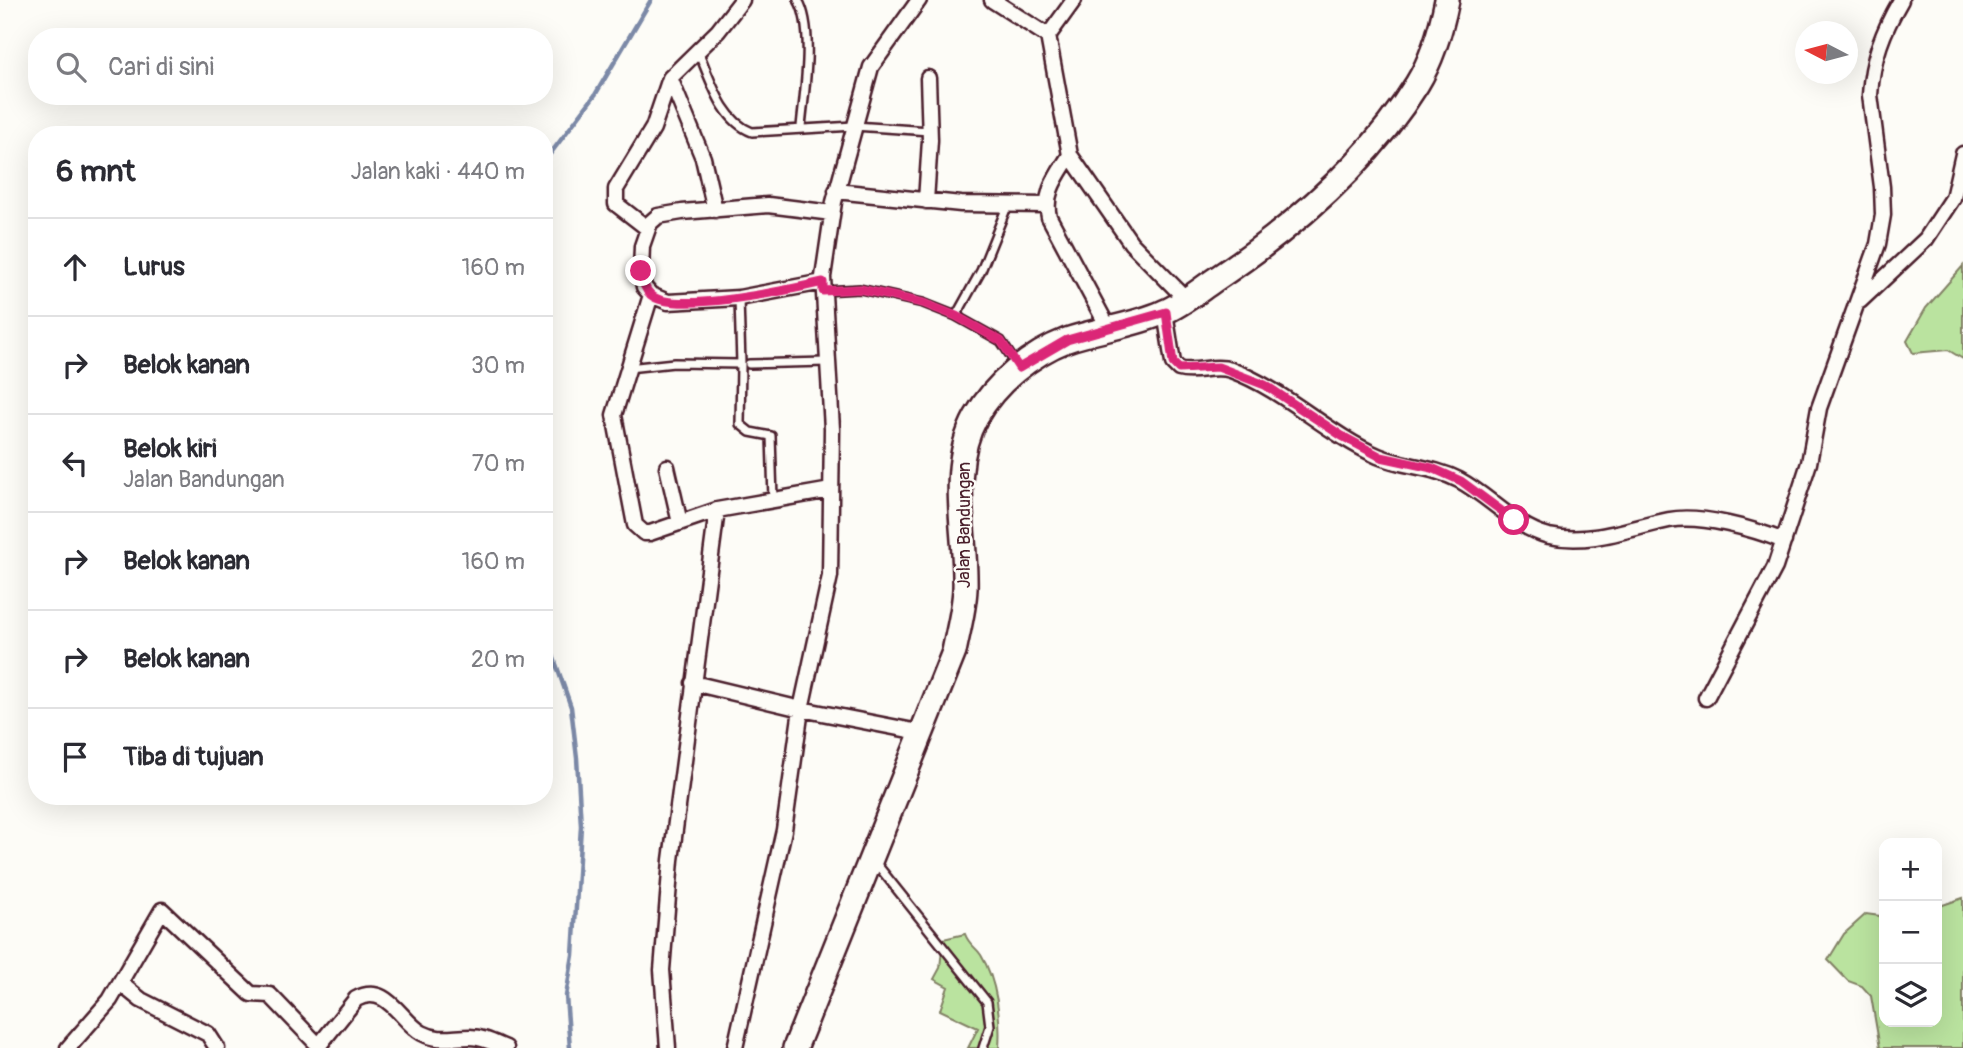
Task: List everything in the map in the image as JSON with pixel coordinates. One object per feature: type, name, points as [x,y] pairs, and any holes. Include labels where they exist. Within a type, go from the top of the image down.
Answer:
[{"type":"main road","name":"Jalan Bandungan","points":[[795,1048],[924,733],[954,652],[965,589],[960,481],[964,450],[975,419],[992,393],[1019,368],[1067,340],[1166,312],[1238,265],[1298,218],[1383,132],[1418,82],[1434,51],[1447,0]]},
{"type":"street","points":[[647,228],[616,204],[617,189],[653,128],[670,78],[718,32],[742,0]]},
{"type":"street","points":[[735,1048],[790,800],[801,709],[830,576],[832,429],[823,287],[832,213],[871,67],[919,0]]},
{"type":"street","points":[[992,0],[1048,36]]},
{"type":"street","points":[[1074,0],[1048,36],[1070,155],[1131,243],[1186,299]]},
{"type":"street","points":[[1706,698],[1775,567],[1809,463],[1819,408],[1878,244],[1883,215],[1870,95],[1872,71],[1880,38],[1901,0]]},
{"type":"street","points":[[670,78],[703,158],[715,210]]},
{"type":"street","points":[[926,201],[930,131],[928,78]]},
{"type":"street","points":[[1859,302],[1926,239],[1953,198],[1963,154]]},
{"type":"street","points":[[1070,155],[1051,185],[1046,205],[1055,232],[1109,329]]},
{"type":"street","points":[[836,191],[926,201],[1046,205]]},
{"type":"street","points":[[823,287],[677,303],[651,295],[644,287],[641,271],[647,228],[657,216],[768,205],[832,213]]},
{"type":"street","points":[[651,295],[618,395],[614,427],[635,525],[644,533],[717,510],[831,490]]},
{"type":"street","points":[[1166,312],[1173,363],[1179,369],[1218,367],[1265,385],[1331,430],[1381,457],[1432,468],[1461,481],[1529,529],[1549,536],[1580,538],[1616,534],[1671,519],[1694,520],[1735,526],[1784,541]]},
{"type":"street","points":[[667,467],[680,523]]},
{"type":"street","points":[[668,1048],[662,987],[671,860],[717,510]]},
{"type":"street","points":[[694,683],[801,709],[924,733]]},
{"type":"street","points":[[68,1048],[120,984],[162,910],[251,994],[270,995],[318,1047],[356,999],[374,996],[394,1004],[412,1027],[423,1034],[449,1040],[476,1037],[506,1048]]},
{"type":"street","points":[[120,984],[141,1000],[208,1034],[218,1048]]},
{"type":"lane","points":[[798,0],[802,7],[806,42],[801,127]]},
{"type":"lane","points":[[698,51],[716,93],[741,128],[752,132],[801,127],[854,126],[930,131]]},
{"type":"lane","points":[[956,316],[981,271],[1008,204]]},
{"type":"lane","points":[[823,287],[894,294],[956,316],[1001,341],[1019,368]]},
{"type":"lane","points":[[739,298],[745,364],[740,424],[750,432],[771,436],[773,499]]},
{"type":"lane","points":[[627,368],[674,363],[827,362]]},
{"type":"lane","points":[[872,859],[987,1002],[990,1026],[982,1048]]},
{"type":"green space","points":[[1963,266],[1963,359],[1948,350],[1913,353],[1907,341],[1926,308]]},
{"type":"green space","points":[[1963,898],[1963,1048],[1880,1048],[1871,996],[1862,986],[1848,981],[1828,960],[1844,934],[1866,914],[1879,916],[1879,1027],[1942,1027],[1942,905]]},
{"type":"green space","points":[[965,934],[981,955],[991,976],[998,1012],[999,1048],[968,1048],[978,1028],[940,1010],[948,987],[934,979],[940,968],[943,939]]},
{"type":"waterway","points":[[553,150],[595,95],[651,0]]},
{"type":"waterway","points":[[553,656],[571,707],[581,826],[573,955],[566,996],[570,1048]]},
{"type":"route","points":[[641,271],[644,287],[651,295],[677,303],[739,298],[823,282],[823,291],[860,289],[894,294],[956,316],[981,329],[1001,341],[1019,368],[1067,340],[1166,312],[1173,363],[1179,369],[1184,371],[1218,367],[1265,385],[1342,436],[1381,457],[1432,468],[1461,481],[1514,520]]}]
